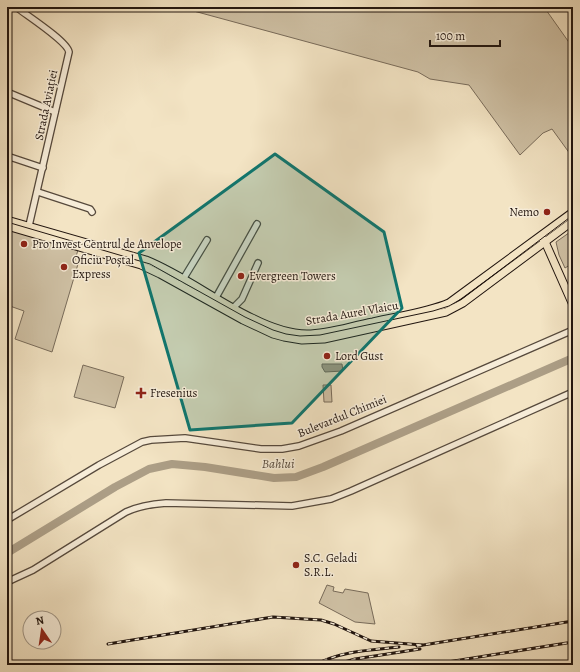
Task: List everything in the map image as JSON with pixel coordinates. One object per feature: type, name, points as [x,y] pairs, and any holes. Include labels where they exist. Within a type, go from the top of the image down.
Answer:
[{"type":"main road","name":"Strada Aurel Vlaicu","points":[[214,301],[250,324],[274,334],[299,340],[324,339],[446,312],[463,303],[573,212]]},
{"type":"main road","name":"Strada Aurel Vlaicu","points":[[7,220],[28,229]]},
{"type":"main road","name":"Strada Aurel Vlaicu","points":[[7,226],[28,229],[146,260],[181,282],[192,291],[233,308],[273,328],[293,333],[307,334],[329,331],[442,306],[456,299],[542,239],[573,221]]},
{"type":"main road","points":[[542,239],[573,305]]},
{"type":"street","name":"Strada Aviației","points":[[16,7],[52,33],[68,48],[69,52],[38,192],[28,229]]},
{"type":"street","points":[[7,92],[55,112]]},
{"type":"street","points":[[7,156],[43,168]]},
{"type":"street","points":[[38,192],[90,209],[92,212]]},
{"type":"street","points":[[214,301],[257,224]]},
{"type":"street","points":[[181,282],[207,240]]},
{"type":"street","points":[[233,308],[242,299],[258,263]]},
{"type":"street","name":"Bulevardul Chimiei","points":[[7,520],[99,465],[142,442],[185,438],[261,449],[282,449],[299,446],[341,431],[573,330]]},
{"type":"street","points":[[7,582],[32,570],[126,512],[135,508],[150,504],[166,503],[292,506],[331,499],[573,392]]},
{"type":"highlighted area","points":[[275,154],[384,232],[402,308],[292,423],[190,430],[139,253]]},
{"type":"shaded area","points":[[187,7],[544,7],[573,48],[573,158],[552,129],[543,133],[520,155],[469,85],[430,79],[418,72],[190,10]]},
{"type":"shaded area","points":[[7,229],[78,250],[74,263],[78,264],[52,352],[15,339],[24,311],[7,305]]},
{"type":"shaded area","points":[[573,230],[573,263],[565,268],[559,255],[556,242]]},
{"type":"shaded area","points":[[322,364],[342,364],[343,371],[325,372]]},
{"type":"shaded area","points":[[83,365],[124,377],[115,408],[74,397]]},
{"type":"shaded area","points":[[323,385],[331,385],[332,402],[324,402]]},
{"type":"shaded area","points":[[327,585],[334,587],[333,591],[343,593],[345,589],[368,593],[375,624],[355,622],[319,603]]},
{"type":"waterway","name":"Bahlui","points":[[7,553],[115,487],[149,469],[172,464],[205,467],[274,478],[296,477],[323,467],[573,358]]},
{"type":"tram line","points":[[7,222],[150,264],[245,317],[273,330],[300,336],[320,335],[433,311],[449,306],[463,298],[573,215]]},
{"type":"railway","points":[[108,644],[273,617],[321,620],[334,624],[371,641],[422,645]]},
{"type":"railway","points":[[417,646],[573,621]]},
{"type":"railway","points":[[429,665],[573,642]]},
{"type":"railway","points":[[315,665],[325,660],[345,654],[366,650],[399,647]]},
{"type":"railway","points":[[334,665],[355,659],[420,649]]},
{"type":"place","name":"Nemo","points":[[547,212]]},
{"type":"place","name":"Pro Invest Centrul de Anvelope","points":[[24,244]]},
{"type":"place","name":"Oficiu Poștal Express","points":[[64,267]]},
{"type":"place","name":"Evergreen Towers","points":[[241,276]]},
{"type":"place","name":"Lord Gust","points":[[327,356]]},
{"type":"place","name":"Fresenius","points":[[141,393]]},
{"type":"place","name":"S.C. Geladi S.R.L.","points":[[296,565]]}]
